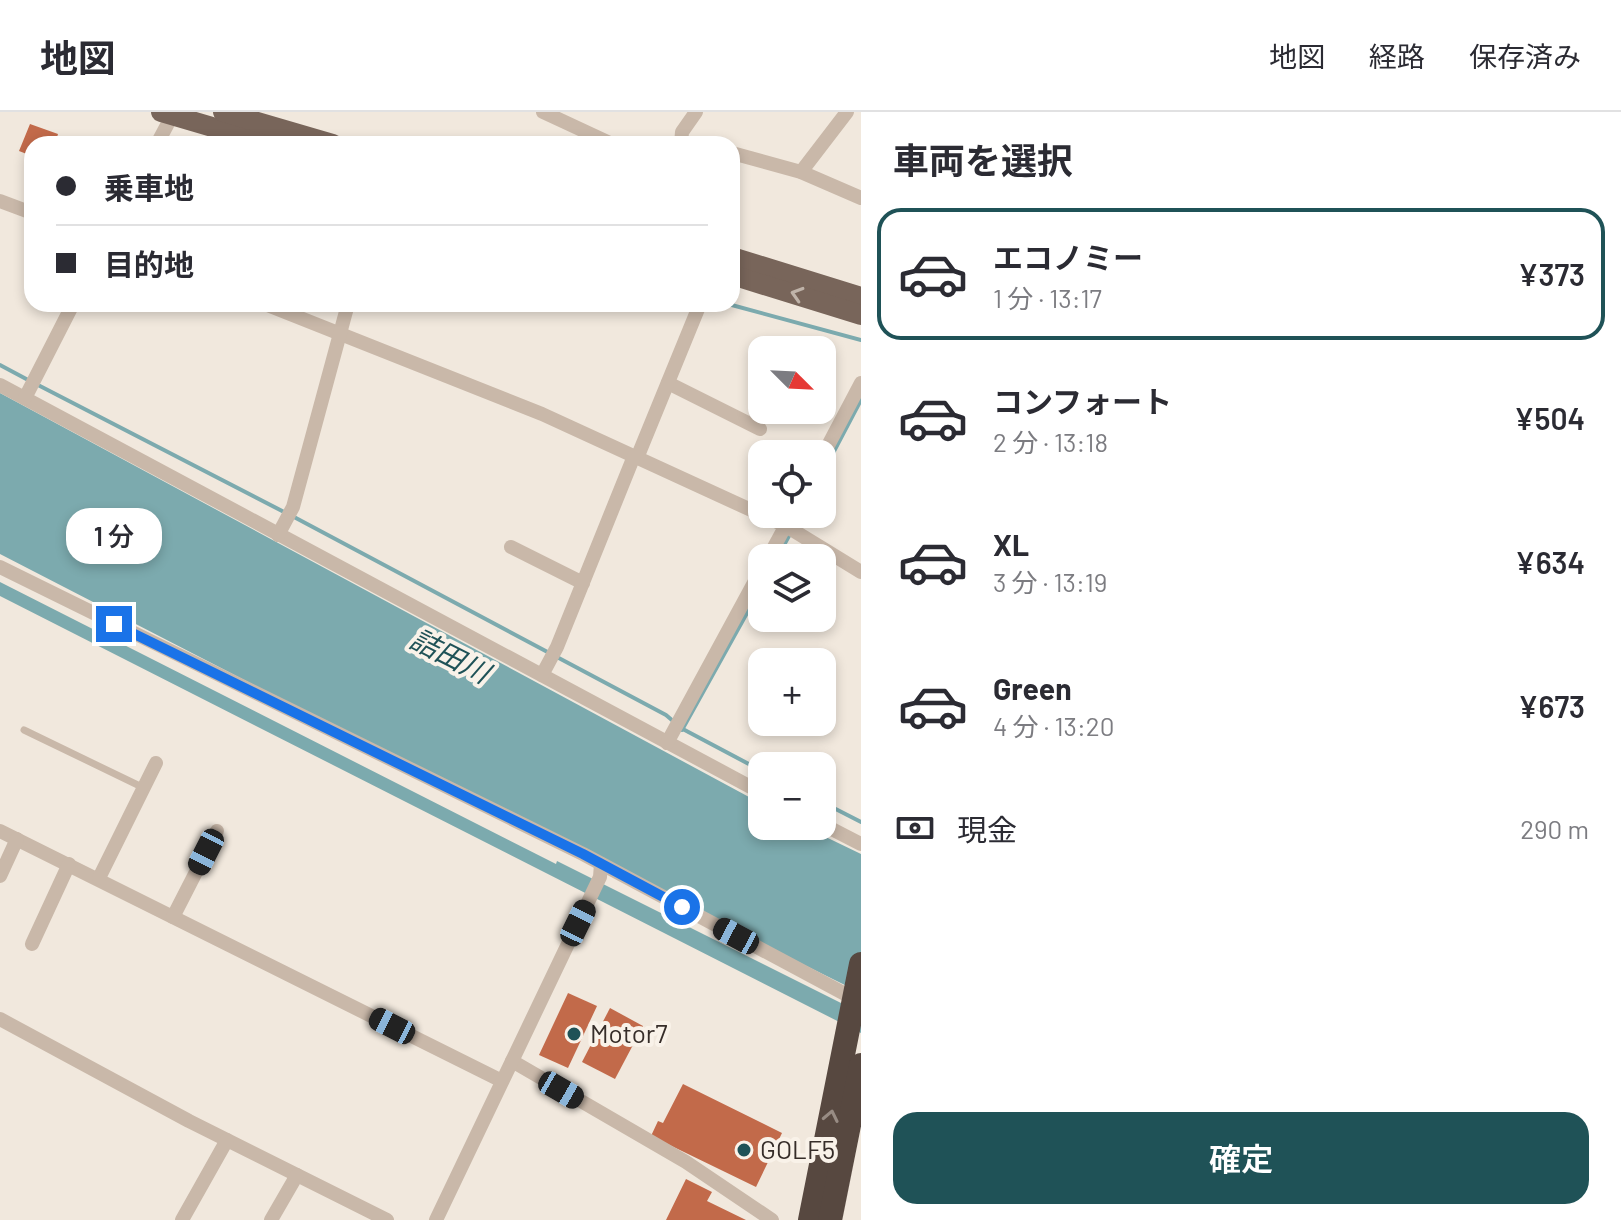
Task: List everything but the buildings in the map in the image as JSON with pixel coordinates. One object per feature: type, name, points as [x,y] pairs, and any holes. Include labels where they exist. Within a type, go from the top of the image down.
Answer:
[{"type":"highway","points":[[810,1220],[857,1000],[861,964]]},
{"type":"highway","points":[[830,1220],[861,1065]]},
{"type":"main road","points":[[223,112],[306,136]]},
{"type":"main road","points":[[169,113],[244,136]]},
{"type":"main road","points":[[740,259],[861,297]]},
{"type":"main road","points":[[740,277],[861,315]]},
{"type":"street","points":[[543,112],[595,136]]},
{"type":"street","points":[[682,136],[696,112]]},
{"type":"street","points":[[801,172],[847,112]]},
{"type":"street","points":[[162,136],[169,113]]},
{"type":"street","points":[[740,155],[801,172],[861,198]]},
{"type":"street","points":[[0,201],[24,210]]},
{"type":"street","points":[[25,398],[69,312]]},
{"type":"street","points":[[285,312],[542,414],[748,506]]},
{"type":"street","points":[[281,528],[293,507],[346,312]]},
{"type":"street","points":[[546,670],[668,383],[693,312]]},
{"type":"street","points":[[668,383],[760,429]]},
{"type":"street","points":[[831,440],[861,383]]},
{"type":"street","points":[[0,385],[281,528],[670,738],[748,785]]},
{"type":"street","points":[[796,528],[861,572]]},
{"type":"street","points":[[511,547],[583,583]]},
{"type":"street","points":[[0,567],[857,1000]]},
{"type":"street","points":[[670,738],[748,593]]},
{"type":"street","points":[[99,878],[156,763]]},
{"type":"street","points":[[0,831],[502,1081]]},
{"type":"street","points":[[173,917],[217,831]]},
{"type":"street","points":[[836,831],[861,844]]},
{"type":"street","points":[[0,876],[17,839]]},
{"type":"street","points":[[32,944],[69,864]]},
{"type":"street","points":[[436,1220],[600,871]]},
{"type":"street","points":[[0,1019],[227,1140],[387,1220]]},
{"type":"street","points":[[512,1061],[686,1162],[772,1220]]},
{"type":"street","points":[[182,1220],[227,1140]]},
{"type":"street","points":[[271,1220],[297,1175]]},
{"type":"lane","points":[[24,730],[144,788]]},
{"type":"water","name":"詰田川","points":[[0,393],[748,796],[748,840],[832,840],[861,854],[861,993],[601,864],[0,554]]},
{"type":"water","points":[[0,582],[556,864],[557,861],[861,1013],[861,1033],[0,596]]},
{"type":"waterway","points":[[740,307],[861,340]]},
{"type":"waterway","points":[[0,365],[30,381]]},
{"type":"waterway","points":[[38,385],[286,513]]},
{"type":"waterway","points":[[836,447],[861,400]]},
{"type":"waterway","points":[[294,517],[673,721]]},
{"type":"waterway","points":[[785,544],[790,534]]},
{"type":"waterway","points":[[682,730],[748,611]]},
{"type":"waterway","points":[[679,727],[748,764]]},
{"type":"waterway","points":[[836,809],[861,822]]},
{"type":"place","name":"Motor7","points":[[574,1034]]},
{"type":"place","name":"GOLF5","points":[[744,1150]]},
{"type":"route","points":[[114,624],[583,854],[682,907]]}]
